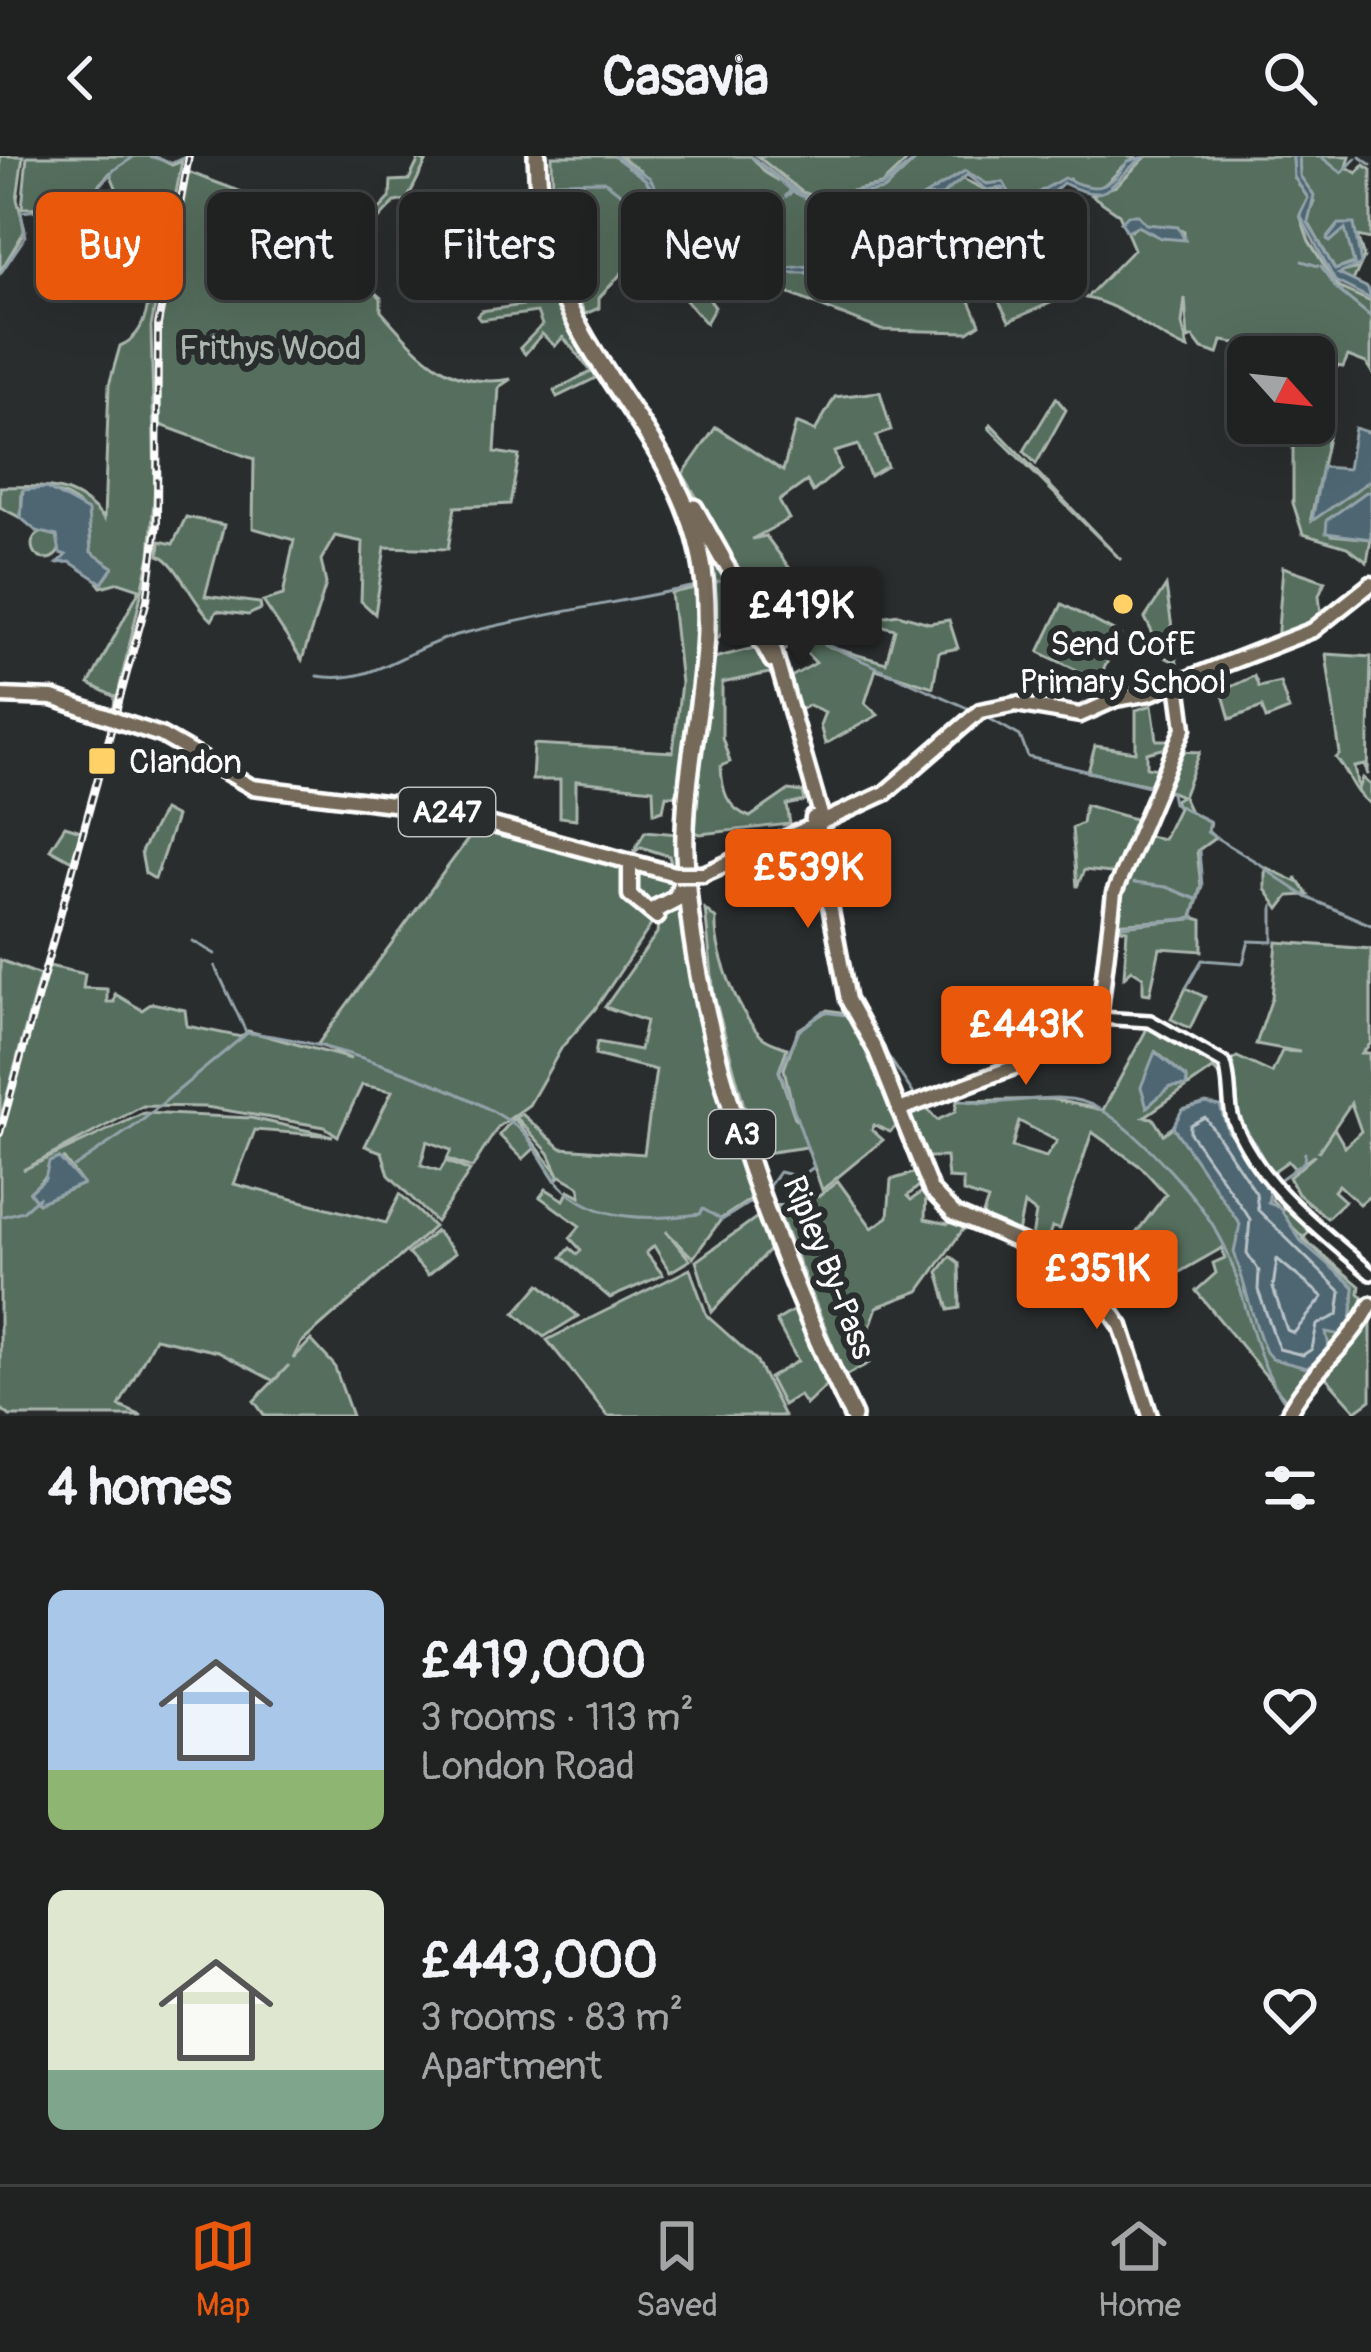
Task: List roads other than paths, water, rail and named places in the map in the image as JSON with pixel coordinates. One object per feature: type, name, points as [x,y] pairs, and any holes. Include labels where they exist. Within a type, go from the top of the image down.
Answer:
[{"type":"highway","name":"A3","points":[[540,156],[549,230],[569,296],[587,315],[583,326],[650,425],[689,500]]},
{"type":"highway","name":"Ripley By-Pass","points":[[540,156],[545,238],[565,301],[677,485],[700,554],[706,603],[685,837],[705,988],[745,1143],[805,1310],[856,1416]]},
{"type":"highway","name":"Ripley By-Pass","points":[[689,500],[705,554],[711,603],[690,837],[700,933],[722,1039],[765,1189],[856,1416]]},
{"type":"highway","points":[[689,500],[722,558]]},
{"type":"highway","points":[[656,913],[674,902],[682,890],[685,837]]},
{"type":"main road","points":[[722,558],[775,648],[817,822],[820,860],[853,1009],[928,1186],[945,1208],[1060,1259],[1090,1279],[1123,1331],[1150,1416]]},
{"type":"main road","points":[[656,913],[635,898],[632,866],[704,874],[885,793],[978,712],[1016,704],[1080,715],[1116,699],[1178,684],[1313,629],[1371,584]]},
{"type":"main road","points":[[899,1110],[1025,1063],[1064,1028],[1099,1018],[1114,893],[1184,730],[1178,684]]},
{"type":"main road","name":"A247","points":[[0,696],[53,698],[161,735],[255,788],[434,809],[632,866]]},
{"type":"main road","points":[[1290,1411],[1350,1340],[1371,1304]]},
{"type":"street","points":[[1099,1018],[1150,1022],[1225,1064],[1234,1095],[1232,1117],[1278,1191],[1371,1274]]},
{"type":"water","points":[[614,156],[649,177],[659,192]]},
{"type":"water","points":[[751,156],[807,199],[793,192],[785,197],[791,190]]},
{"type":"water","points":[[920,156],[883,190],[852,192],[882,186]]},
{"type":"water","points":[[1146,156],[1102,192],[1063,183],[1053,192],[1039,192],[1064,178],[1084,186],[1107,184],[1128,161]]},
{"type":"water","points":[[1293,156],[1299,156],[1300,176],[1314,195],[1308,222],[1335,270],[1354,264],[1345,229],[1330,242],[1327,239],[1339,224],[1354,224],[1361,264],[1339,274],[1368,288],[1371,299],[1335,281],[1300,215],[1308,198],[1294,177]]},
{"type":"water","points":[[965,171],[987,184],[1003,182],[1009,192],[987,190],[967,175],[946,192],[931,192]]},
{"type":"water","points":[[1128,215],[1138,215],[1146,224],[1178,227],[1185,240],[1161,238],[1138,226],[1127,231],[1121,222]]},
{"type":"water","points":[[807,266],[805,273],[783,273],[783,268]]},
{"type":"water","points":[[1355,428],[1371,433],[1371,480],[1312,521],[1322,467],[1348,469]]},
{"type":"water","points":[[46,488],[88,511],[91,552],[113,567],[102,583],[70,562],[58,563],[66,555],[60,553],[57,536],[36,531],[21,518],[23,490]]},
{"type":"water","points":[[1371,492],[1371,539],[1326,533],[1327,520]]},
{"type":"water","points":[[1155,1052],[1187,1078],[1186,1086],[1170,1087],[1147,1107],[1141,1087]]},
{"type":"water","points":[[1206,1103],[1220,1106],[1228,1131],[1270,1192],[1268,1203],[1279,1207],[1301,1241],[1354,1287],[1351,1323],[1341,1335],[1326,1332],[1330,1351],[1307,1368],[1272,1359],[1266,1352],[1234,1252],[1240,1224],[1173,1127],[1182,1110]]},
{"type":"water","points":[[59,1158],[83,1184],[38,1203],[30,1192],[45,1179],[49,1162]]},
{"type":"waterway","points":[[0,274],[25,237],[21,212],[83,205],[114,170],[135,156]]},
{"type":"waterway","points":[[149,156],[172,163],[185,157]]},
{"type":"waterway","points":[[1320,156],[1342,173],[1356,158]]},
{"type":"waterway","points":[[1360,157],[1371,165]]},
{"type":"waterway","points":[[557,182],[604,181],[621,194]]},
{"type":"waterway","points":[[1302,261],[1318,266]]},
{"type":"waterway","points":[[1321,266],[1335,287]]},
{"type":"waterway","points":[[1337,289],[1371,317]]},
{"type":"waterway","points":[[740,577],[753,574],[812,638],[974,711]]},
{"type":"waterway","points":[[712,583],[725,580]]},
{"type":"waterway","points":[[317,676],[373,671],[457,635],[696,586]]},
{"type":"waterway","points":[[983,715],[1020,736],[1028,757],[1153,787]]},
{"type":"waterway","points":[[1163,789],[1171,793],[1173,803],[1209,821],[1207,832],[1263,866]]},
{"type":"waterway","points":[[1193,915],[1202,886],[1199,851]]},
{"type":"waterway","points":[[1265,869],[1306,897],[1371,925]]},
{"type":"waterway","points":[[1134,883],[1166,887],[1198,900]]},
{"type":"waterway","points":[[1186,988],[1202,960],[1243,963],[1249,941],[1273,942],[1273,906]]},
{"type":"waterway","points":[[1113,926],[1194,918]]},
{"type":"waterway","points":[[193,941],[215,954]]},
{"type":"waterway","points":[[215,966],[246,1032]]},
{"type":"waterway","points":[[769,1186],[779,1172],[800,1177],[814,1167],[780,1071],[799,1031],[823,1012],[853,1016]]},
{"type":"waterway","points":[[246,1033],[345,1053],[418,1077],[483,1106],[525,1135],[560,1185],[608,1212],[664,1217],[700,1214],[703,1209],[722,1220],[755,1199]]},
{"type":"waterway","points":[[74,1167],[139,1123],[246,1034]]},
{"type":"waterway","points":[[876,1038],[917,1099]]},
{"type":"waterway","points":[[949,1095],[984,1103],[1043,1098],[1082,1101],[1100,1109],[1152,1151],[1186,1189],[1224,1245],[1266,1369],[1289,1407]]},
{"type":"waterway","points":[[1237,1113],[1271,1172]]},
{"type":"waterway","points":[[1274,1175],[1278,1181],[1304,1162],[1305,1153]]},
{"type":"waterway","points":[[0,1217],[23,1211],[39,1197]]},
{"type":"railway","points":[[0,1133],[147,600],[157,524],[158,325],[189,156]]},
{"type":"place","name":"Send CofE Primary School","points":[[1123,604]]},
{"type":"place","name":"Clandon","points":[[102,761]]},
{"type":"park label","name":"Frithys Wood","points":[[270,347]]}]
